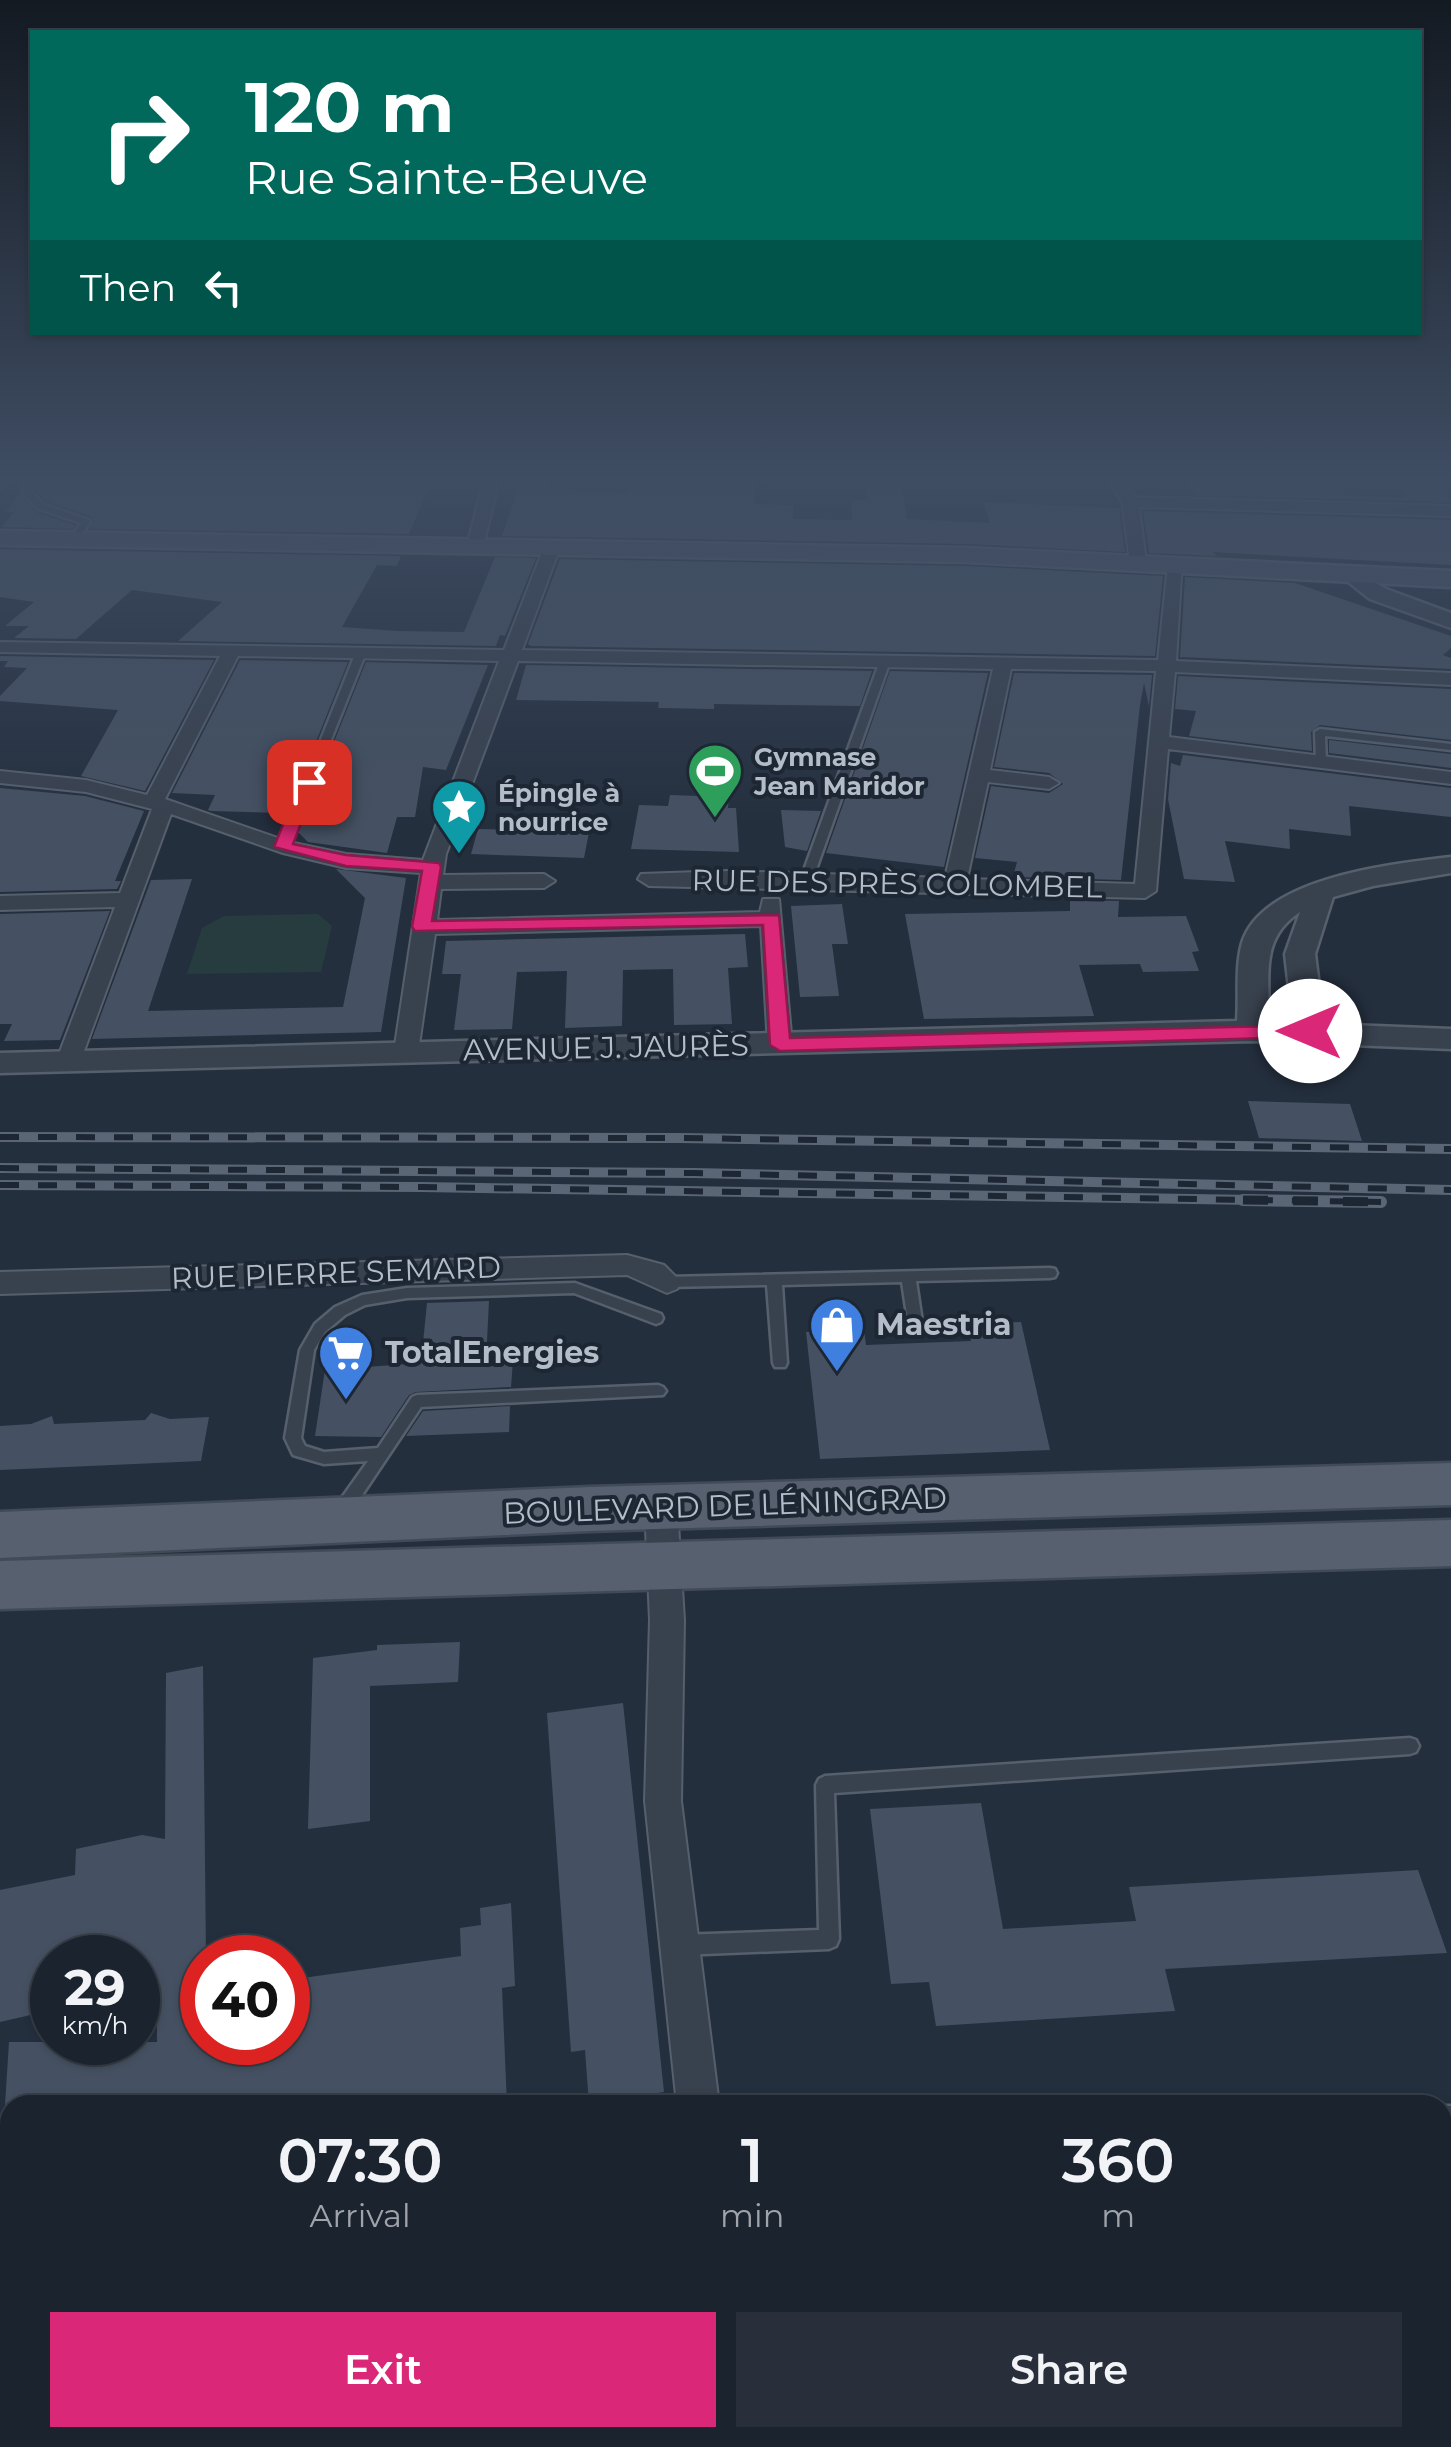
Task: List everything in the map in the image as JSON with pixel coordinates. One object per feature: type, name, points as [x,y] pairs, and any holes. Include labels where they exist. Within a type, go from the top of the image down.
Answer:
[{"type":"main road","name":"BOULEVARD DE LÉNINGRAD","points":[[0,1534],[661,1507],[1451,1484]]},
{"type":"main road","name":"BOULEVARD DE LÉNINGRAD","points":[[0,1585],[1451,1543]]},
{"type":"street","points":[[406,1052],[431,874],[534,596]]},
{"type":"street","points":[[1173,596],[1160,742],[1451,778]]},
{"type":"street","points":[[1384,596],[1451,621]]},
{"type":"street","points":[[0,648],[1167,666],[1451,678]]},
{"type":"street","points":[[68,1062],[128,900],[158,804],[232,650]]},
{"type":"street","points":[[955,884],[1003,664]]},
{"type":"street","name":"RUE DES PRÈS COLOMBEL","points":[[649,879],[1145,891],[1160,742]]},
{"type":"street","points":[[979,775],[1049,783]]},
{"type":"street","points":[[0,777],[86,786],[158,804],[282,847],[346,861],[431,874],[544,881]]},
{"type":"street","points":[[1251,1031],[1258,936],[1272,914],[1293,902],[1382,874],[1451,865]]},
{"type":"street","points":[[780,1045],[771,903],[795,881]]},
{"type":"street","points":[[1310,1031],[1300,954],[1320,895]]},
{"type":"street","points":[[0,903],[128,900]]},
{"type":"street","points":[[422,927],[772,919]]},
{"type":"street","name":"AVENUE J. JAURÈS","points":[[0,1064],[1251,1031],[1451,1039]]},
{"type":"street","name":"RUE PIERRE SEMARD","points":[[0,1283],[244,1277],[300,1271],[626,1265],[654,1272],[668,1282]]},
{"type":"street","points":[[661,1507],[665,1565],[663,1802],[697,2095]]},
{"type":"lane","points":[[282,847],[361,652]]},
{"type":"lane","points":[[795,881],[885,661]]},
{"type":"lane","points":[[1321,762],[1320,732],[1451,747]]},
{"type":"lane","points":[[668,1282],[1050,1273]]},
{"type":"lane","points":[[908,1276],[916,1328]]},
{"type":"lane","points":[[774,1280],[780,1363]]},
{"type":"lane","points":[[382,1454],[324,1458],[300,1451],[293,1438],[307,1350],[320,1328],[340,1311],[362,1300],[407,1292],[575,1288],[656,1318]]},
{"type":"lane","points":[[335,1520],[417,1401],[658,1391]]},
{"type":"lane","points":[[680,1945],[829,1940],[826,1784],[1410,1746]]},
{"type":"green space","points":[[318,914],[332,926],[321,972],[187,974],[202,928],[224,916]]},
{"type":"building","points":[[125,596],[76,639],[14,638],[29,626],[5,626],[34,602],[0,597]]},
{"type":"building","points":[[178,596],[359,596],[342,627],[464,632],[479,596],[521,596],[505,636],[500,635],[496,646],[178,641],[222,602]]},
{"type":"building","points":[[546,596],[1161,596],[1155,656],[528,644]]},
{"type":"building","points":[[1184,596],[1334,596],[1451,636],[1451,648],[1443,655],[1451,658],[1451,669],[1180,657]]},
{"type":"building","points":[[0,656],[214,660],[145,791],[81,776],[118,710],[0,701],[0,696],[27,668],[4,667],[8,661],[0,661]]},
{"type":"building","points":[[240,660],[348,662],[285,819],[279,813],[211,811],[208,810],[215,795],[172,793]]},
{"type":"building","points":[[366,662],[488,665],[446,770],[423,767],[415,817],[397,817],[387,853],[308,842],[298,832]]},
{"type":"building","points":[[526,665],[872,671],[860,706],[714,704],[714,709],[658,708],[659,702],[516,700]]},
{"type":"building","points":[[890,671],[988,673],[944,867],[826,853]]},
{"type":"building","points":[[1014,673],[1152,675],[1149,706],[1144,683],[1140,705],[1121,880],[1013,877],[1017,862],[975,858],[991,786],[1049,793],[1063,784],[1049,773],[994,767]]},
{"type":"building","points":[[1178,676],[1451,689],[1451,740],[1320,725],[1311,732],[1312,751],[1189,736],[1196,711],[1175,709]]},
{"type":"building","points":[[1329,740],[1451,754],[1451,768],[1329,753]]},
{"type":"building","points":[[1183,755],[1451,788],[1451,817],[1349,806],[1351,836],[1289,829],[1290,849],[1225,841],[1235,882],[1184,879],[1168,799],[1171,763],[1180,766]]},
{"type":"building","points":[[0,788],[85,796],[144,811],[115,881],[121,881],[117,889],[0,892]]},
{"type":"building","name":"Gymnase Jean Maridor","points":[[670,795],[729,797],[728,808],[736,808],[739,852],[631,849],[639,805],[668,806]]},
{"type":"building","points":[[781,810],[821,811],[807,851],[785,847]]},
{"type":"building","points":[[478,829],[589,832],[584,858],[471,854]]},
{"type":"building","points":[[336,869],[406,878],[381,1032],[92,1039],[151,880],[192,879],[148,1011],[343,1007],[365,898]]},
{"type":"building","points":[[1070,900],[1119,901],[1118,917],[1186,916],[1199,951],[1192,952],[1199,971],[1143,972],[1140,964],[1079,965],[1094,1016],[924,1019],[905,914],[1070,911]]},
{"type":"building","points":[[842,904],[848,944],[832,944],[839,996],[800,997],[791,906]]},
{"type":"building","points":[[110,911],[60,1040],[4,1041],[12,1024],[0,1024],[0,914]]},
{"type":"building","points":[[745,934],[748,967],[728,968],[732,1024],[674,1025],[673,969],[623,970],[622,1026],[565,1028],[567,971],[517,972],[512,1029],[454,1030],[461,974],[442,974],[446,941]]},
{"type":"building","points":[[1248,1101],[1350,1104],[1362,1141],[1259,1138]]},
{"type":"building","points":[[489,1301],[486,1361],[513,1360],[511,1387],[416,1392],[409,1395],[381,1437],[315,1436],[325,1370],[421,1363],[427,1303]]},
{"type":"building","points":[[1021,1322],[1050,1450],[820,1459],[806,1332],[864,1330],[866,1345],[971,1341],[967,1324]]},
{"type":"building","points":[[510,1406],[509,1432],[406,1436],[423,1411]]},
{"type":"building","points":[[151,1413],[170,1419],[209,1417],[201,1461],[0,1470],[0,1426],[31,1424],[52,1416],[54,1424],[145,1420]]},
{"type":"building","points":[[460,1642],[458,1682],[370,1686],[370,1821],[308,1829],[313,1658],[377,1650],[377,1645]]},
{"type":"building","points":[[203,1666],[206,1935],[180,1935],[180,2065],[310,2065],[310,1977],[461,1956],[460,1928],[481,1925],[480,1908],[511,1903],[515,1986],[502,1988],[507,2095],[6,2095],[9,2042],[30,2042],[30,2065],[160,2065],[160,1935],[30,1935],[30,2015],[0,2022],[0,1890],[75,1875],[76,1849],[142,1835],[165,1839],[166,1673]]},
{"type":"building","points":[[623,1703],[664,2092],[588,2095],[585,2050],[571,2052],[547,1713]]},
{"type":"building","points":[[981,1803],[1003,1929],[1136,1921],[1129,1887],[1418,1870],[1447,1953],[1165,1969],[1175,2011],[936,2026],[929,1982],[891,1984],[870,1809]]},
{"type":"railway","points":[[0,1137],[679,1138],[1451,1149]]},
{"type":"railway","points":[[0,1168],[694,1173],[1451,1190]]},
{"type":"railway","points":[[0,1185],[422,1187],[1381,1202],[1243,1200]]},
{"type":"place","name":"Gymnase Jean Maridor","points":[[715,820]]},
{"type":"place","name":"Épingle à nourrice","points":[[459,856]]},
{"type":"place","name":"Maestria","points":[[837,1374]]},
{"type":"place","name":"TotalEnergies","points":[[346,1402]]},
{"type":"route","points":[[309,782],[282,847],[346,861],[432,867],[422,927],[772,919],[780,1045],[1310,1031]]}]
